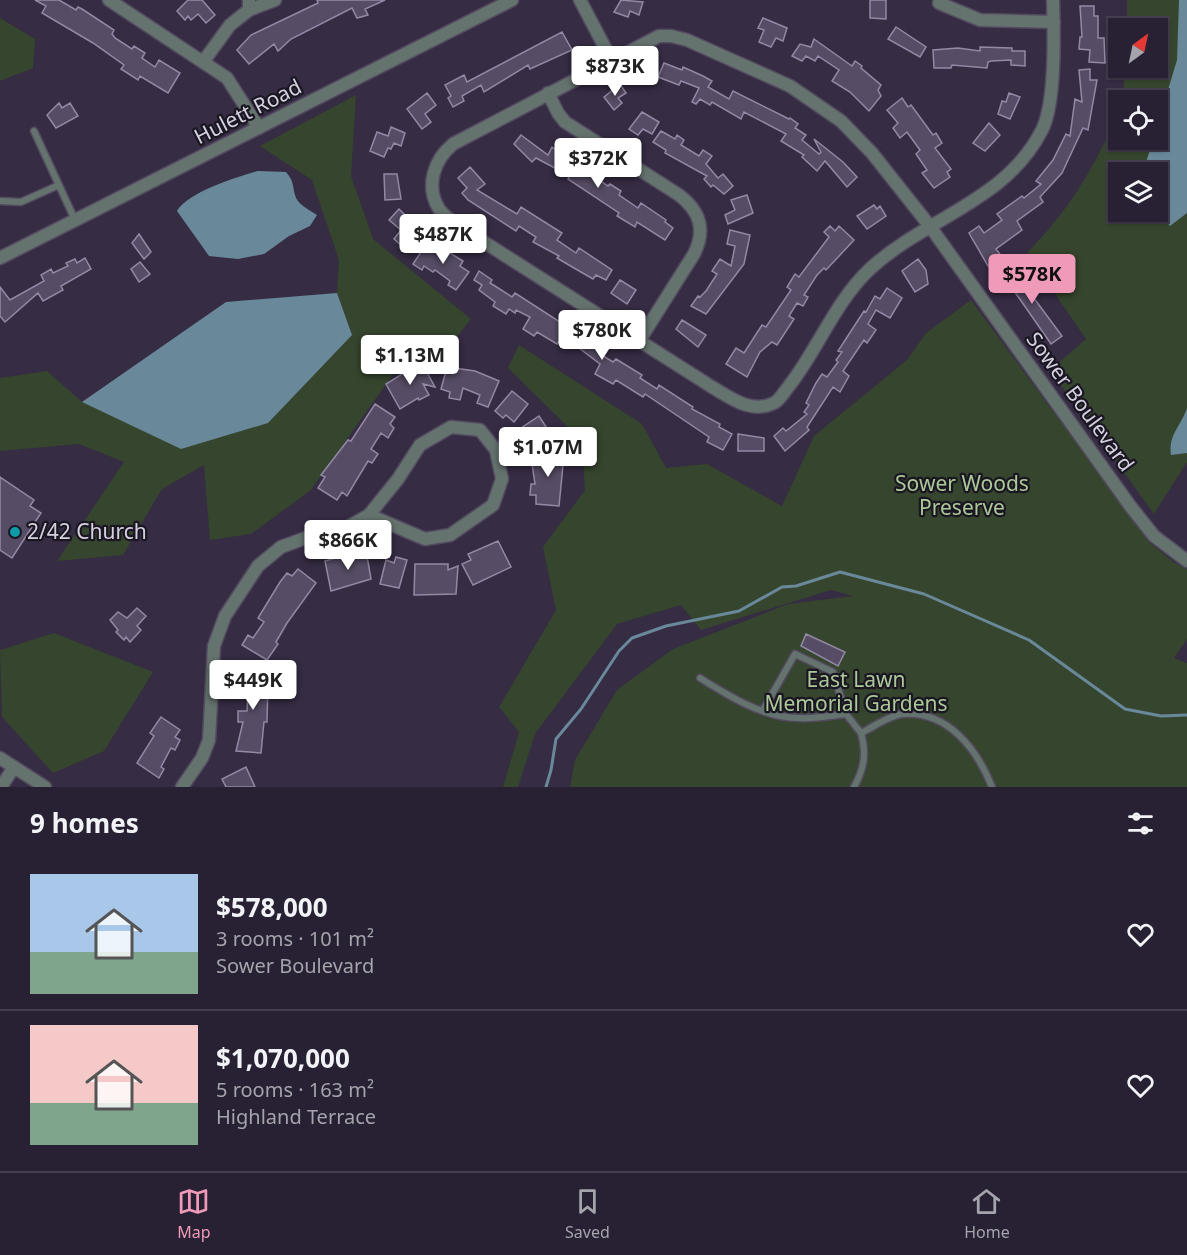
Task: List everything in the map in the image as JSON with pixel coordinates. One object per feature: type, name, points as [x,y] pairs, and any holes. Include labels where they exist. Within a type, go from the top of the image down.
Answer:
[{"type":"street","points":[[109,0],[227,78],[259,128]]},
{"type":"street","points":[[203,62],[230,25],[249,5],[275,0]]},
{"type":"street","name":"Hulett Road","points":[[0,258],[512,0]]},
{"type":"street","points":[[580,0],[612,61]]},
{"type":"street","name":"Sower Boulevard","points":[[1053,0],[1054,22],[1049,107],[1042,129],[1019,165],[993,189],[929,225],[871,268],[856,285],[776,402],[759,409],[740,404],[639,341],[465,230],[438,208],[432,176],[442,153],[470,134],[659,36],[687,40],[790,86],[841,121],[873,153],[929,225],[1131,507],[1154,536],[1187,561]]},
{"type":"street","points":[[939,3],[980,21],[1054,22]]},
{"type":"street","points":[[548,93],[558,113],[566,122],[692,204],[701,224],[700,244],[639,341]]},
{"type":"street","points":[[182,787],[202,758],[209,740],[214,646],[225,616],[258,566],[281,547],[311,536],[339,532],[369,515],[398,479],[420,445],[452,427],[480,430],[496,450],[502,479],[493,505],[450,536],[425,539],[369,515]]},
{"type":"street","points":[[0,758],[45,787]]},
{"type":"street","points":[[1,787],[14,767]]},
{"type":"lane","points":[[34,131],[75,220]]},
{"type":"lane","points":[[0,201],[21,202],[59,185]]},
{"type":"lane","points":[[763,710],[795,654],[833,672],[846,714],[861,733],[866,749],[861,775],[854,787]]},
{"type":"lane","points":[[700,678],[732,698],[774,715],[799,718],[846,714]]},
{"type":"lane","points":[[861,733],[901,714],[930,716],[953,728],[982,761],[992,787]]},
{"type":"green space","points":[[1127,0],[1187,0],[1187,462],[1154,514],[1050,370],[1086,339],[1027,253],[1069,203],[1091,169],[1108,134],[1108,150],[1168,150],[1168,90],[1124,90],[1124,78],[1168,78],[1168,18],[1127,18]]},
{"type":"green space","points":[[0,18],[35,39],[33,68],[0,81]]},
{"type":"green space","points":[[356,95],[351,176],[373,239],[471,319],[452,343],[413,346],[311,490],[251,534],[210,540],[204,465],[162,489],[123,555],[57,561],[124,462],[79,444],[0,451],[0,378],[47,371],[82,402],[352,335],[337,293],[339,260],[312,180],[260,146]]},
{"type":"green space","points":[[971,300],[1150,543],[1175,563],[1187,569],[1187,639],[1174,658],[1187,663],[1187,787],[570,787],[575,760],[617,690],[673,649],[788,604],[853,596],[831,590],[701,630],[681,605],[617,624],[535,734],[518,787],[503,787],[519,732],[499,707],[556,610],[543,547],[585,490],[582,441],[508,368],[519,345],[642,424],[666,468],[707,464],[782,506],[814,436],[907,360],[926,333]]},
{"type":"green space","points":[[54,633],[153,672],[104,751],[53,773],[2,717],[0,650]]},
{"type":"water","points":[[1179,0],[1187,0],[1187,213],[1170,226],[1167,222],[1168,162],[1146,162],[1150,150],[1168,150],[1168,90],[1177,60]]},
{"type":"water","points":[[258,171],[286,172],[292,181],[298,201],[317,215],[310,226],[289,236],[264,254],[238,259],[209,256],[177,211],[183,204],[202,192],[226,181]]},
{"type":"water","points":[[337,293],[352,335],[268,423],[181,449],[82,402],[226,302]]},
{"type":"water","points":[[1187,408],[1187,453],[1171,455],[1173,436]]},
{"type":"building","points":[[35,0],[59,0],[76,10],[78,7],[82,9],[114,30],[112,34],[115,38],[132,49],[134,46],[145,53],[142,58],[155,67],[159,60],[180,73],[168,93],[140,76],[138,80],[121,69],[124,65],[93,43],[42,13],[46,6]]},
{"type":"building","points":[[188,0],[202,0],[215,15],[206,23],[198,14],[191,20],[188,16],[185,20],[177,11]]},
{"type":"building","points":[[317,0],[385,0],[365,9],[368,15],[357,18],[352,8],[291,39],[278,51],[274,44],[249,64],[237,50],[251,35],[318,3]]},
{"type":"building","points":[[621,0],[643,2],[639,15],[630,11],[628,17],[614,12]]},
{"type":"building","points":[[870,0],[886,0],[886,19],[870,18]]},
{"type":"building","points":[[1080,6],[1094,6],[1094,16],[1098,16],[1098,38],[1104,38],[1105,63],[1089,62],[1090,50],[1079,49],[1080,37],[1082,37]]},
{"type":"building","points":[[763,18],[787,28],[783,41],[776,38],[771,47],[759,42],[764,30],[758,28]]},
{"type":"building","points":[[896,27],[926,47],[920,57],[888,39]]},
{"type":"building","points":[[562,32],[572,50],[530,69],[528,65],[484,92],[481,85],[462,96],[464,101],[453,107],[448,98],[451,96],[445,85],[464,75],[467,82]]},
{"type":"building","points":[[814,39],[852,66],[855,61],[881,85],[878,90],[881,96],[869,111],[850,92],[832,81],[839,70],[818,56],[815,61],[806,56],[802,61],[792,56],[800,44],[811,47]]},
{"type":"building","points":[[980,47],[1012,48],[1012,51],[1025,51],[1025,66],[1011,65],[1011,60],[988,62],[987,68],[952,65],[951,68],[934,68],[933,50],[958,48],[980,51]]},
{"type":"building","points":[[664,63],[682,70],[683,67],[703,76],[712,81],[708,87],[729,99],[733,91],[790,118],[798,124],[795,128],[806,135],[802,140],[819,154],[821,152],[814,139],[843,162],[857,177],[847,187],[825,161],[817,171],[802,157],[804,155],[781,141],[786,134],[744,112],[741,119],[712,102],[710,105],[700,99],[696,104],[692,102],[699,88],[681,81],[679,85],[658,77]]},
{"type":"building","points":[[1090,69],[1090,80],[1097,80],[1088,130],[1083,128],[1062,173],[1040,197],[1043,202],[1017,221],[1022,230],[996,249],[1002,257],[988,266],[969,233],[979,226],[984,233],[1002,220],[997,214],[1022,196],[1024,198],[1041,184],[1036,181],[1053,160],[1066,134],[1070,136],[1075,99],[1082,102],[1079,70]]},
{"type":"building","points":[[620,84],[626,93],[618,98],[622,103],[614,110],[604,97]]},
{"type":"building","points":[[427,93],[436,105],[425,114],[431,122],[422,129],[407,109]]},
{"type":"building","points":[[1009,93],[1020,97],[1010,119],[998,114],[1002,101],[1006,102]]},
{"type":"building","points":[[902,98],[908,107],[911,105],[933,135],[936,133],[942,143],[935,148],[951,169],[947,172],[950,177],[934,188],[922,173],[927,170],[916,154],[920,150],[907,132],[900,138],[893,128],[898,123],[887,110]]},
{"type":"building","points":[[59,103],[62,108],[70,103],[78,116],[56,128],[47,115]]},
{"type":"building","points":[[642,112],[659,122],[652,134],[643,129],[638,135],[629,129]]},
{"type":"building","points":[[989,123],[1000,135],[985,151],[973,143]]},
{"type":"building","points":[[391,127],[405,133],[401,146],[394,143],[391,149],[388,148],[384,157],[370,151],[377,132],[388,136]]},
{"type":"building","points":[[661,131],[675,139],[677,135],[684,140],[681,145],[699,156],[703,150],[712,156],[706,164],[718,178],[723,174],[733,186],[724,194],[713,185],[711,187],[704,179],[707,176],[665,153],[666,150],[653,142]]},
{"type":"building","points":[[521,135],[548,155],[552,147],[608,186],[610,184],[621,191],[619,195],[638,208],[641,203],[666,220],[665,222],[673,228],[665,240],[637,222],[635,227],[617,216],[619,213],[568,179],[570,176],[536,158],[532,162],[514,144]]},
{"type":"building","points":[[470,167],[485,184],[477,190],[517,214],[521,207],[562,233],[557,240],[576,253],[579,248],[612,270],[606,280],[596,275],[593,279],[574,268],[557,258],[559,256],[533,242],[536,237],[519,226],[516,231],[468,200],[462,193],[467,188],[458,178]]},
{"type":"building","points":[[384,174],[397,174],[401,199],[385,200]]},
{"type":"building","points":[[747,195],[753,213],[728,224],[725,215],[735,210],[731,200]]},
{"type":"building","points":[[874,205],[877,209],[880,206],[886,216],[867,229],[857,216]]},
{"type":"building","points":[[399,209],[419,229],[403,247],[394,239],[401,230],[389,220]]},
{"type":"building","points":[[830,226],[835,231],[839,226],[854,240],[826,270],[824,268],[817,275],[804,295],[808,297],[803,306],[797,303],[789,316],[794,319],[777,345],[772,342],[760,352],[747,377],[726,364],[736,348],[744,353],[762,325],[766,327],[791,290],[787,287],[795,274],[799,277],[829,237],[824,232]]},
{"type":"building","points":[[730,230],[750,235],[744,264],[706,314],[691,306],[698,296],[700,297],[706,291],[717,274],[712,271],[720,259],[731,266],[735,246],[727,244]]},
{"type":"building","points":[[139,234],[151,252],[144,259],[132,243]]},
{"type":"building","points":[[437,245],[463,261],[460,266],[469,272],[456,290],[448,285],[450,281],[435,270],[433,272],[424,266],[422,270],[413,264],[425,246],[433,251]]},
{"type":"building","points":[[85,258],[91,269],[61,286],[63,290],[43,301],[38,293],[5,322],[0,316],[0,287],[10,300],[44,281],[41,275],[51,269],[53,273],[68,266],[66,263],[75,259],[77,263]]},
{"type":"building","points":[[918,259],[926,270],[928,284],[915,292],[902,271]]},
{"type":"building","points":[[140,262],[150,274],[139,282],[131,269]]},
{"type":"building","points":[[1011,269],[1015,278],[1023,271],[1030,281],[1025,286],[1062,336],[1051,344],[1003,275]]},
{"type":"building","points":[[479,271],[492,280],[490,283],[512,297],[515,293],[602,349],[600,354],[613,362],[616,359],[642,375],[640,378],[657,389],[659,385],[693,407],[692,409],[720,424],[719,427],[732,434],[723,450],[707,442],[709,437],[645,394],[643,397],[616,380],[613,384],[595,374],[600,364],[563,336],[557,344],[537,332],[534,336],[523,329],[530,317],[509,309],[506,314],[493,306],[495,302],[479,290],[482,285],[474,280]]},
{"type":"building","points":[[620,280],[636,290],[627,304],[611,293]]},
{"type":"building","points":[[887,288],[902,298],[890,318],[876,310],[868,324],[876,330],[867,343],[864,340],[843,371],[849,376],[840,392],[833,387],[807,427],[809,430],[785,451],[774,436],[783,428],[786,431],[807,414],[804,412],[809,405],[806,403],[816,383],[822,374],[827,377],[838,362],[836,360],[842,352],[838,351],[864,311],[866,312],[875,296],[880,299]]},
{"type":"building","points":[[682,320],[706,335],[698,347],[676,329]]},
{"type":"building","points":[[423,365],[435,387],[423,384],[429,395],[419,400],[418,398],[400,409],[386,384],[410,369],[411,371]]},
{"type":"building","points":[[447,367],[475,371],[499,381],[488,407],[477,403],[480,395],[463,388],[460,400],[449,398],[450,392],[441,389]]},
{"type":"building","points":[[512,391],[528,404],[514,422],[506,415],[503,418],[495,411]]},
{"type":"building","points":[[375,404],[395,417],[390,424],[394,428],[388,438],[381,433],[371,449],[378,454],[372,463],[368,461],[347,496],[342,492],[337,500],[318,488],[325,477],[321,475],[348,440],[351,441]]},
{"type":"building","points":[[539,416],[550,433],[531,446],[526,438],[521,442],[515,432]]},
{"type":"building","points":[[738,434],[764,438],[764,451],[738,451]]},
{"type":"building","points":[[560,449],[563,465],[559,506],[536,504],[536,495],[530,495],[531,484],[535,484],[532,464],[541,463],[540,452]]},
{"type":"building","name":"2/42 Church","points":[[0,477],[34,500],[30,506],[41,513],[12,558],[0,550]]},
{"type":"building","points":[[498,541],[511,567],[473,585],[462,564],[471,560],[468,554]]},
{"type":"building","points":[[357,552],[358,557],[367,556],[371,579],[331,591],[325,561]]},
{"type":"building","points":[[396,557],[407,560],[399,588],[380,584],[386,560],[394,563]]},
{"type":"building","points":[[415,564],[448,564],[448,570],[458,566],[456,594],[414,595]]},
{"type":"building","points":[[298,569],[316,583],[287,623],[276,642],[278,644],[267,660],[242,645],[248,635],[253,638],[264,622],[258,618],[280,582],[287,573],[292,576]]},
{"type":"building","points":[[137,608],[146,616],[137,626],[141,630],[130,642],[126,637],[124,640],[116,632],[118,630],[110,620],[118,612],[127,618]]},
{"type":"building","points":[[806,634],[845,652],[838,666],[801,646]]},
{"type":"building","points":[[242,670],[264,671],[263,684],[268,684],[267,722],[264,722],[261,753],[236,751],[243,722],[238,722],[238,711],[247,711],[248,691],[236,691],[237,680],[241,680]]},
{"type":"building","points":[[161,717],[180,730],[175,737],[180,740],[175,750],[171,748],[161,767],[164,769],[159,778],[137,763],[154,736],[150,733]]},
{"type":"building","points":[[246,767],[255,787],[226,787],[222,779]]},
{"type":"waterway","points":[[546,787],[556,739],[581,709],[619,651],[632,638],[666,626],[739,611],[782,587],[796,586],[840,572],[924,594],[1029,640],[1125,709],[1161,716],[1187,715]]},
{"type":"place","name":"2/42 Church","points":[[15,532]]},
{"type":"park label","name":"Sower Woods Preserve","points":[[962,496]]},
{"type":"park label","name":"East Lawn Memorial Gardens","points":[[856,692]]}]
